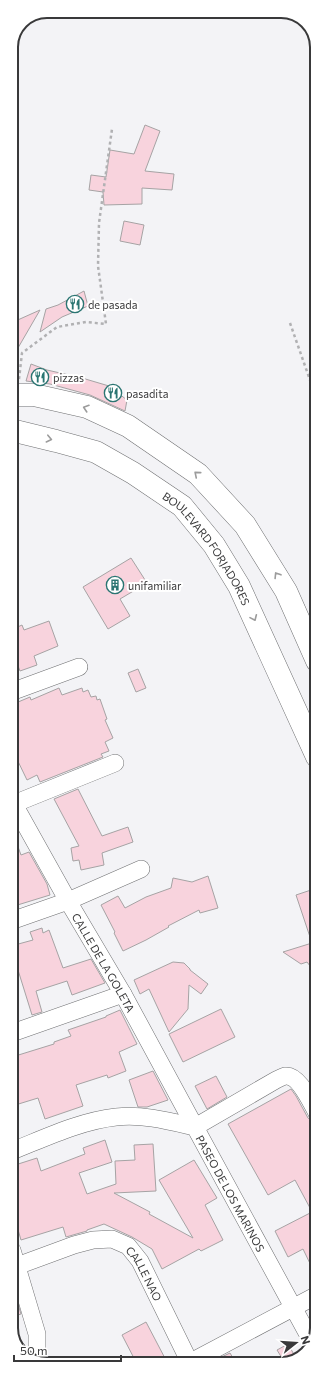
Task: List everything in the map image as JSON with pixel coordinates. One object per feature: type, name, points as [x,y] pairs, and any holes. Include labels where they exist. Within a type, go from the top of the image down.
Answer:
[{"type":"main road","points":[[18,395],[34,395],[87,407],[128,426],[198,474],[245,525],[286,591],[310,645]]},
{"type":"main road","name":"BOULEVARD FORJADORES","points":[[18,432],[96,452],[133,473],[182,506],[214,545],[239,586],[310,742]]},
{"type":"street","points":[[18,689],[79,667]]},
{"type":"street","points":[[18,800],[114,763]]},
{"type":"street","name":"CALLE DE LA GOLETA","points":[[18,813],[123,994],[195,1127]]},
{"type":"street","points":[[18,919],[68,901],[141,870]]},
{"type":"street","points":[[18,1031],[123,994]]},
{"type":"street","points":[[195,1127],[285,1076],[293,1078],[300,1084],[310,1101]]},
{"type":"street","name":"PASEO DE LOS MARINOS","points":[[18,1149],[84,1123],[117,1116],[152,1117],[195,1127],[309,1336]]},
{"type":"street","name":"CALLE NAO","points":[[18,1257],[93,1240],[112,1239],[128,1246],[140,1261],[186,1357]]},
{"type":"street","points":[[18,1271],[37,1334],[37,1355]]},
{"type":"street","points":[[200,1357],[310,1299]]},
{"type":"path","points":[[18,374],[22,353],[57,327],[86,322],[106,324],[98,266],[98,223],[112,129]]},
{"type":"path","points":[[290,323],[310,382]]},
{"type":"building","points":[[145,125],[160,131],[145,171],[174,174],[172,190],[142,188],[142,204],[104,205],[103,192],[89,190],[91,175],[106,177],[110,150],[134,154]]},
{"type":"building","points":[[124,221],[144,225],[140,245],[120,241]]},
{"type":"building","points":[[84,291],[88,306],[62,317],[40,332],[46,309],[58,305]]},
{"type":"building","points":[[40,310],[18,348],[18,320]]},
{"type":"building","points":[[31,364],[47,370],[109,386],[127,400],[125,411],[90,395],[50,384],[26,381]]},
{"type":"building","name":"unifamiliar","points":[[131,558],[147,583],[120,599],[130,616],[108,629],[83,587]]},
{"type":"building","points":[[49,621],[58,646],[34,656],[37,665],[20,671],[18,666],[18,627],[22,625],[24,630]]},
{"type":"building","points":[[138,669],[146,688],[136,692],[128,673]]},
{"type":"building","points":[[59,688],[62,695],[82,688],[83,692],[88,690],[91,697],[96,696],[97,700],[100,699],[107,719],[105,720],[113,738],[105,742],[109,751],[101,754],[103,757],[40,782],[37,775],[27,780],[18,761],[18,702],[30,697],[31,700]]},
{"type":"building","points":[[78,789],[102,836],[128,827],[133,842],[102,853],[104,865],[81,870],[79,860],[73,861],[71,848],[79,846],[54,799]]},
{"type":"building","points":[[18,847],[21,855],[29,852],[47,884],[50,895],[18,905]]},
{"type":"building","points":[[208,876],[218,908],[200,913],[199,910],[168,926],[169,927],[146,940],[123,951],[101,905],[118,896],[125,908],[146,897],[171,888],[173,878],[192,882]]},
{"type":"building","points":[[310,890],[310,937],[296,895]]},
{"type":"building","points":[[42,928],[43,933],[49,930],[63,968],[91,959],[105,983],[72,995],[67,981],[36,991],[42,1012],[32,1015],[18,970],[18,944],[33,940],[30,932]]},
{"type":"building","points":[[310,944],[310,966],[307,962],[301,964],[283,952]]},
{"type":"building","points":[[173,962],[184,963],[190,970],[208,984],[201,994],[189,985],[188,1009],[169,1032],[149,989],[140,994],[134,980]]},
{"type":"building","points":[[221,1009],[235,1037],[183,1062],[169,1034]]},
{"type":"building","points":[[120,1010],[137,1044],[119,1052],[126,1071],[108,1078],[107,1075],[76,1085],[83,1106],[45,1119],[38,1098],[18,1104],[18,1055],[54,1044],[54,1042],[71,1036],[68,1030]]},
{"type":"building","points":[[153,1071],[168,1100],[147,1107],[138,1107],[129,1080]]},
{"type":"building","points":[[216,1076],[227,1097],[207,1109],[195,1086]]},
{"type":"building","points":[[291,1089],[310,1120],[310,1208],[295,1180],[268,1195],[228,1124]]},
{"type":"building","points":[[105,1140],[112,1162],[79,1173],[87,1194],[116,1184],[115,1161],[135,1160],[134,1145],[153,1144],[156,1191],[114,1193],[150,1212],[149,1214],[193,1238],[159,1180],[194,1160],[217,1198],[205,1205],[223,1240],[201,1251],[199,1249],[162,1269],[152,1249],[132,1237],[104,1224],[66,1237],[63,1227],[21,1240],[18,1230],[18,1164],[37,1158],[41,1171],[85,1154],[83,1148]]},
{"type":"building","points":[[310,1213],[310,1264],[303,1249],[288,1257],[275,1231]]},
{"type":"building","points":[[18,1304],[21,1314],[18,1315]]},
{"type":"building","points":[[146,1322],[164,1357],[133,1357],[122,1335]]},
{"type":"building","points":[[288,1344],[293,1354],[281,1357],[277,1350]]},
{"type":"building","points":[[230,1353],[232,1357],[222,1357]]},
{"type":"place","name":"de pasada","points":[[75,304]]},
{"type":"place","name":"pizzas","points":[[40,377]]},
{"type":"place","name":"pasadita","points":[[113,393]]},
{"type":"place","name":"unifamiliar","points":[[115,585]]}]
